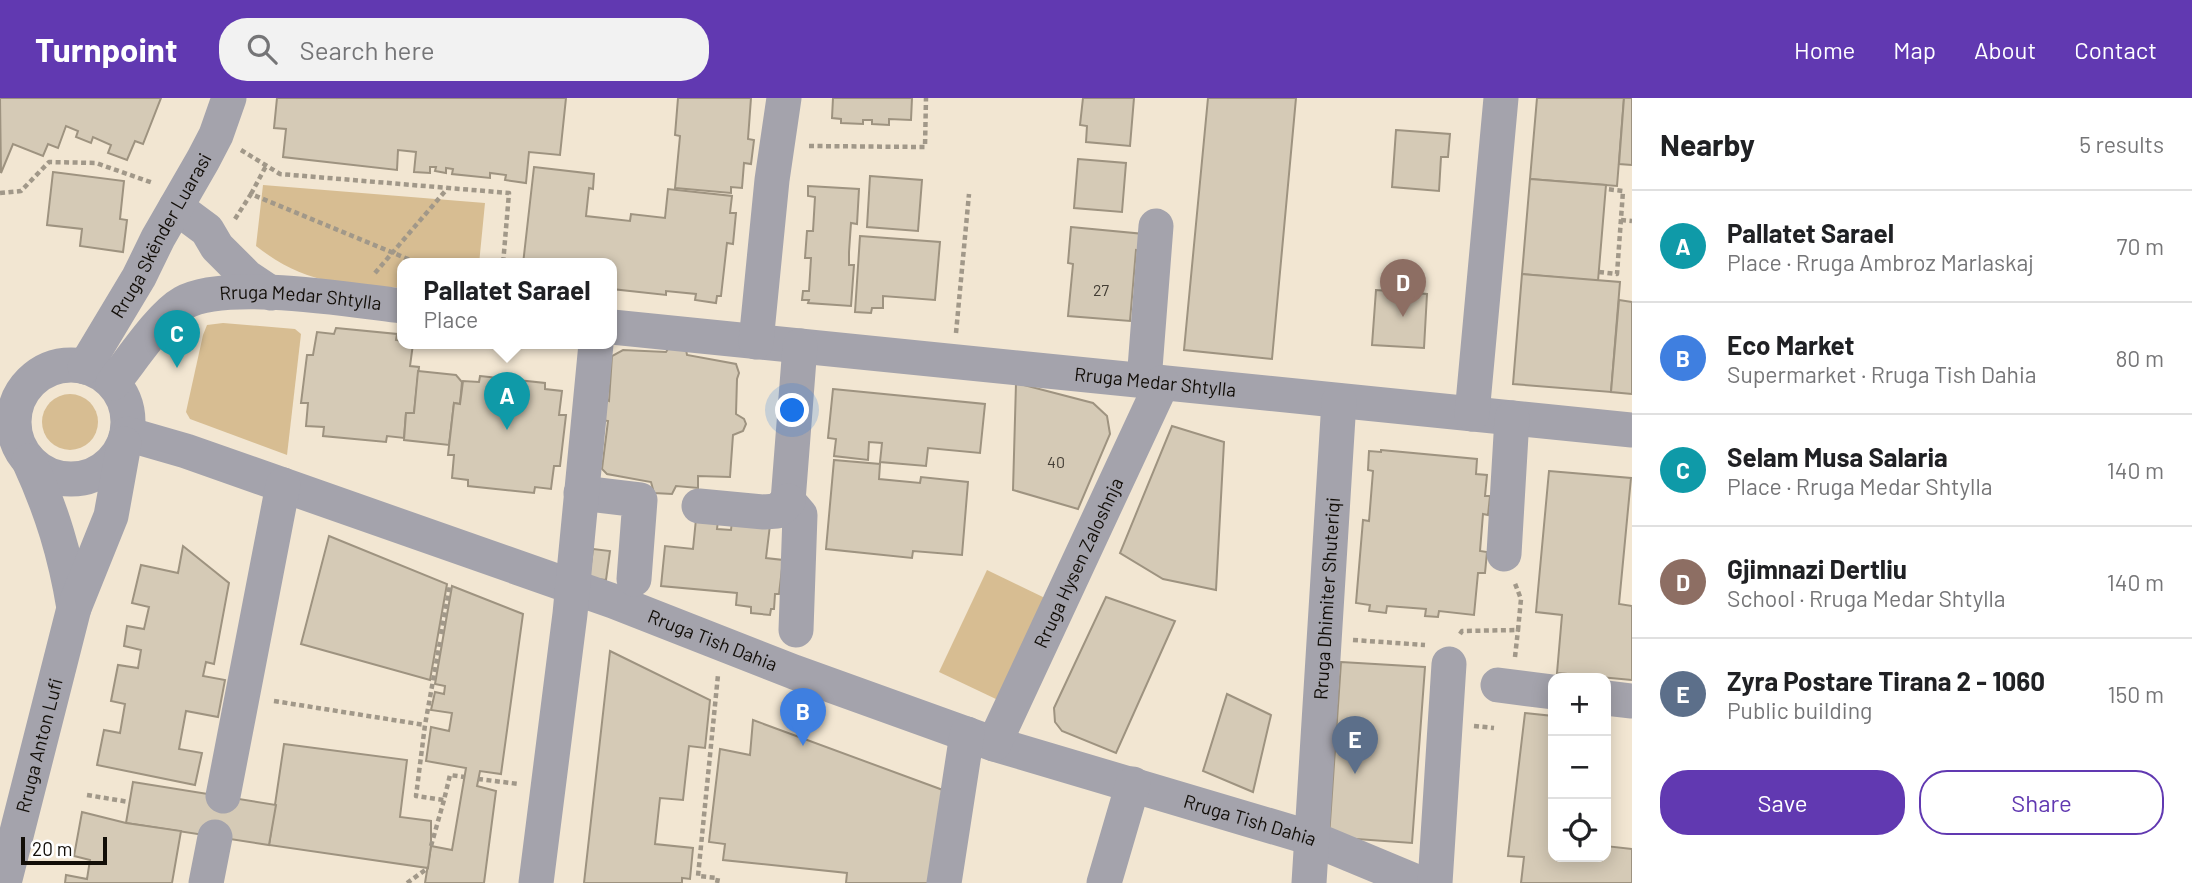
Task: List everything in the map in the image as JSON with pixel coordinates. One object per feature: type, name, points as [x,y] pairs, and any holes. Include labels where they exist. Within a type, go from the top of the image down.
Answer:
[{"type":"street","name":"Rruga Skënder Luarasi","points":[[99,375],[139,277],[216,135],[229,98]]},
{"type":"street","points":[[756,342],[784,98]]},
{"type":"street","points":[[1472,414],[1501,98]]},
{"type":"street","points":[[180,200],[207,230],[217,247],[247,277],[271,293]]},
{"type":"street","points":[[1153,382],[1156,226]]},
{"type":"street","name":"Rruga Medar Shtylla","points":[[99,375],[184,302],[203,296],[251,290],[397,306]]},
{"type":"street","name":"Rruga Medar Shtylla","points":[[617,328],[1632,430]]},
{"type":"street","points":[[699,506],[764,512],[777,511],[788,501],[800,346]]},
{"type":"street","points":[[536,883],[573,586],[596,349]]},
{"type":"street","points":[[61,366],[99,375],[122,397],[127,412],[125,439],[109,464],[89,477],[57,478],[42,472],[16,445],[14,416],[18,400],[26,386],[38,375],[61,366]]},
{"type":"street","points":[[0,373],[38,375]]},
{"type":"street","name":"Rruga Hysen Zaloshnja","points":[[944,883],[980,739],[1153,382]]},
{"type":"street","name":"Rruga Dhimiter Shuteriqi","points":[[1309,883],[1339,401]]},
{"type":"street","points":[[1504,554],[1511,418]]},
{"type":"street","name":"Rruga Tish Dahia","points":[[125,439],[187,451],[573,586],[794,672],[980,739],[1311,838],[1419,883]]},
{"type":"street","name":"Rruga Anton Lufi","points":[[4,883],[74,608],[111,516],[125,439]]},
{"type":"street","name":"Rruga Anton Lufi","points":[[16,445],[53,516],[66,561],[74,608]]},
{"type":"street","points":[[223,796],[283,485]]},
{"type":"street","points":[[581,494],[640,499],[634,579]]},
{"type":"street","points":[[788,501],[800,515],[796,630]]},
{"type":"street","points":[[1435,883],[1449,664]]},
{"type":"street","points":[[1498,685],[1548,691]]},
{"type":"street","points":[[1104,883],[1133,784]]},
{"type":"street","points":[[206,883],[215,837]]},
{"type":"path","points":[[777,145],[925,147],[926,98]]},
{"type":"path","points":[[216,135],[280,174],[509,193],[504,258]]},
{"type":"path","points":[[0,193],[21,191],[49,162],[96,163],[180,200]]},
{"type":"path","points":[[217,247],[266,166]]},
{"type":"path","points":[[351,301],[447,188]]},
{"type":"path","points":[[1599,272],[1617,274],[1623,191],[1606,190]]},
{"type":"path","points":[[251,194],[406,258]]},
{"type":"path","points":[[954,361],[969,194]]},
{"type":"path","points":[[1621,220],[1632,221]]},
{"type":"path","points":[[1462,631],[1518,630],[1521,600],[1504,554]]},
{"type":"path","points":[[441,634],[450,585]]},
{"type":"path","points":[[1324,639],[1450,648],[1449,664]]},
{"type":"path","points":[[440,642],[416,796],[444,800]]},
{"type":"path","points":[[717,883],[718,878],[698,876],[722,643]]},
{"type":"path","points":[[243,696],[425,725]]},
{"type":"path","points":[[431,846],[450,775],[464,777]]},
{"type":"path","points":[[478,779],[547,788]]},
{"type":"path","points":[[87,795],[129,802]]},
{"type":"path","points":[[407,883],[428,868]]},
{"type":"shaded area","points":[[263,185],[485,203],[480,258],[397,258],[397,288],[342,283],[308,275],[274,259],[256,246]]},
{"type":"shaded area","points":[[223,323],[295,329],[301,334],[287,455],[190,419],[186,412],[207,325]]},
{"type":"shaded area","points":[[64,394],[76,394],[90,402],[98,416],[96,433],[90,442],[76,450],[64,450],[47,438],[42,428],[42,416],[54,399]]},
{"type":"shaded area","points":[[987,570],[1047,599],[998,700],[939,672]]},
{"type":"building","points":[[0,98],[161,98],[143,144],[135,141],[127,160],[108,153],[111,145],[93,137],[91,143],[76,137],[78,131],[66,126],[58,148],[48,144],[43,156],[13,144],[1,173]]},
{"type":"building","points":[[277,98],[566,98],[560,155],[529,152],[526,183],[505,180],[506,175],[490,173],[490,178],[452,174],[453,169],[446,168],[446,173],[435,171],[436,167],[430,167],[430,173],[414,172],[416,152],[398,150],[397,170],[283,157],[286,129],[274,128]]},
{"type":"building","points":[[678,98],[751,98],[748,139],[754,140],[751,164],[744,163],[742,188],[731,187],[731,193],[675,188],[680,136],[675,135]]},
{"type":"building","points":[[833,98],[912,98],[911,120],[889,119],[889,125],[872,124],[872,120],[863,120],[863,124],[841,123],[841,119],[832,118]]},
{"type":"building","points":[[1083,98],[1134,98],[1130,146],[1086,142],[1087,126],[1080,125]]},
{"type":"building","points":[[1208,98],[1296,98],[1272,359],[1184,350]]},
{"type":"building","points":[[1537,98],[1624,98],[1617,186],[1530,179]]},
{"type":"building","points":[[1624,98],[1632,98],[1632,165],[1619,164]]},
{"type":"building","points":[[1396,130],[1450,134],[1448,157],[1441,157],[1439,191],[1392,187]]},
{"type":"building","points":[[1078,159],[1126,163],[1122,212],[1074,208]]},
{"type":"building","points":[[534,167],[594,174],[593,189],[589,188],[586,216],[630,221],[631,214],[665,218],[668,189],[732,196],[730,213],[736,213],[733,244],[727,243],[721,296],[717,296],[716,303],[695,300],[696,294],[666,291],[666,295],[617,290],[617,258],[524,258]]},
{"type":"building","points":[[53,172],[124,181],[120,219],[127,220],[123,252],[80,246],[82,229],[47,225]]},
{"type":"building","points":[[870,176],[922,180],[918,231],[867,227]]},
{"type":"building","points":[[1530,179],[1606,185],[1598,281],[1522,274]]},
{"type":"building","points":[[808,186],[859,189],[857,224],[851,223],[849,252],[849,265],[854,265],[851,306],[808,303],[809,300],[802,300],[803,291],[809,291],[811,258],[805,258],[807,231],[813,231],[815,197],[808,196]]},
{"type":"building","points":[[1071,227],[1144,234],[1142,251],[1136,250],[1130,321],[1068,316],[1073,264],[1068,263]]},
{"type":"building","points":[[860,236],[940,242],[935,300],[883,296],[883,308],[872,308],[871,313],[855,312]]},
{"type":"building","points":[[1522,274],[1620,282],[1611,392],[1513,384]]},
{"type":"building","points":[[1376,290],[1427,294],[1424,348],[1372,345]]},
{"type":"building","points":[[1619,300],[1632,302],[1632,394],[1611,392]]},
{"type":"building","points":[[336,328],[397,334],[397,349],[412,349],[410,366],[419,367],[414,413],[406,413],[404,438],[387,436],[386,442],[323,436],[324,427],[306,426],[308,403],[301,403],[307,355],[313,355],[317,332],[334,334]]},
{"type":"building","points":[[670,346],[686,349],[687,355],[736,364],[739,373],[736,414],[744,419],[746,424],[743,431],[733,435],[730,477],[698,476],[698,488],[676,486],[672,494],[654,493],[651,482],[607,474],[602,469],[608,421],[602,420],[607,400],[609,401],[612,356],[623,350],[666,352]]},
{"type":"building","points":[[418,371],[456,375],[462,382],[460,404],[454,403],[449,445],[404,440],[406,413],[414,413]]},
{"type":"building","points":[[480,376],[545,383],[545,389],[562,391],[559,415],[566,415],[560,466],[554,466],[551,489],[535,487],[534,493],[468,486],[468,480],[452,478],[454,455],[448,455],[454,403],[460,404],[463,381],[479,382]]},
{"type":"building","points":[[1016,383],[1093,403],[1107,416],[1110,434],[1078,509],[1013,490]]},
{"type":"building","points":[[833,389],[985,404],[980,453],[928,448],[926,466],[880,462],[882,443],[869,442],[868,460],[834,456],[836,439],[828,438]]},
{"type":"building","points":[[1172,426],[1224,442],[1216,590],[1163,579],[1120,553]]},
{"type":"building","points":[[1369,451],[1477,459],[1476,474],[1487,475],[1485,496],[1490,496],[1488,515],[1483,514],[1480,551],[1487,552],[1485,573],[1478,573],[1474,615],[1439,611],[1438,617],[1425,616],[1426,609],[1387,606],[1386,613],[1369,611],[1370,605],[1356,603],[1363,520],[1369,521],[1373,471],[1368,470]]},
{"type":"building","points":[[834,460],[880,464],[879,479],[920,483],[921,477],[968,482],[962,555],[913,551],[912,558],[826,549]]},
{"type":"building","points":[[1549,471],[1631,478],[1619,604],[1632,606],[1632,680],[1611,678],[1611,673],[1557,673],[1562,615],[1536,612]]},
{"type":"building","points":[[696,519],[718,521],[717,529],[731,530],[732,521],[770,525],[766,558],[783,560],[779,594],[775,594],[774,609],[771,609],[770,615],[751,613],[751,607],[736,605],[737,593],[661,586],[665,546],[693,549]]},
{"type":"building","points":[[329,536],[447,584],[430,680],[301,644]]},
{"type":"building","points":[[183,546],[229,583],[214,664],[206,662],[203,676],[225,680],[218,717],[186,711],[179,749],[202,753],[195,785],[97,765],[104,730],[120,733],[125,704],[111,701],[118,665],[138,668],[141,650],[124,646],[127,626],[144,629],[149,607],[132,603],[141,565],[178,573]]},
{"type":"building","points":[[593,549],[610,551],[606,580],[589,578]]},
{"type":"building","points":[[452,586],[523,614],[501,774],[480,771],[477,786],[496,791],[484,883],[425,883],[431,846],[452,850],[466,768],[426,761],[431,727],[449,731],[452,713],[431,710],[435,692],[444,694],[445,686],[435,684]]},
{"type":"building","points":[[1106,597],[1175,621],[1116,753],[1062,731],[1055,722],[1054,708]]},
{"type":"building","points":[[610,651],[710,700],[705,748],[689,746],[683,800],[660,798],[655,844],[693,848],[690,879],[682,878],[682,883],[584,883]]},
{"type":"building","points":[[1341,662],[1425,667],[1412,843],[1329,837]]},
{"type":"building","points":[[1227,694],[1271,715],[1253,792],[1203,771]]},
{"type":"building","points":[[1525,713],[1548,715],[1548,862],[1611,862],[1611,847],[1632,849],[1632,883],[1521,883],[1524,857],[1508,856]]},
{"type":"building","points":[[753,720],[951,793],[935,883],[846,883],[847,873],[723,860],[725,844],[709,842],[720,749],[750,755]]},
{"type":"building","points":[[284,744],[407,760],[400,817],[431,821],[428,868],[269,845]]},
{"type":"building","points":[[133,782],[276,805],[269,845],[126,823]]},
{"type":"building","points":[[82,812],[126,823],[181,831],[172,883],[65,883],[66,875],[87,879],[90,860],[74,856]]},
{"type":"place","name":"Gjimnazi Dertliu","points":[[1403,317]]},
{"type":"place","name":"Selam Musa Salaria","points":[[177,368]]},
{"type":"place","name":"Pallatet Sarael","points":[[507,430]]},
{"type":"place","name":"Eco Market","points":[[803,746]]},
{"type":"place","name":"Zyra Postare Tirana 2 - 1060","points":[[1355,774]]}]
